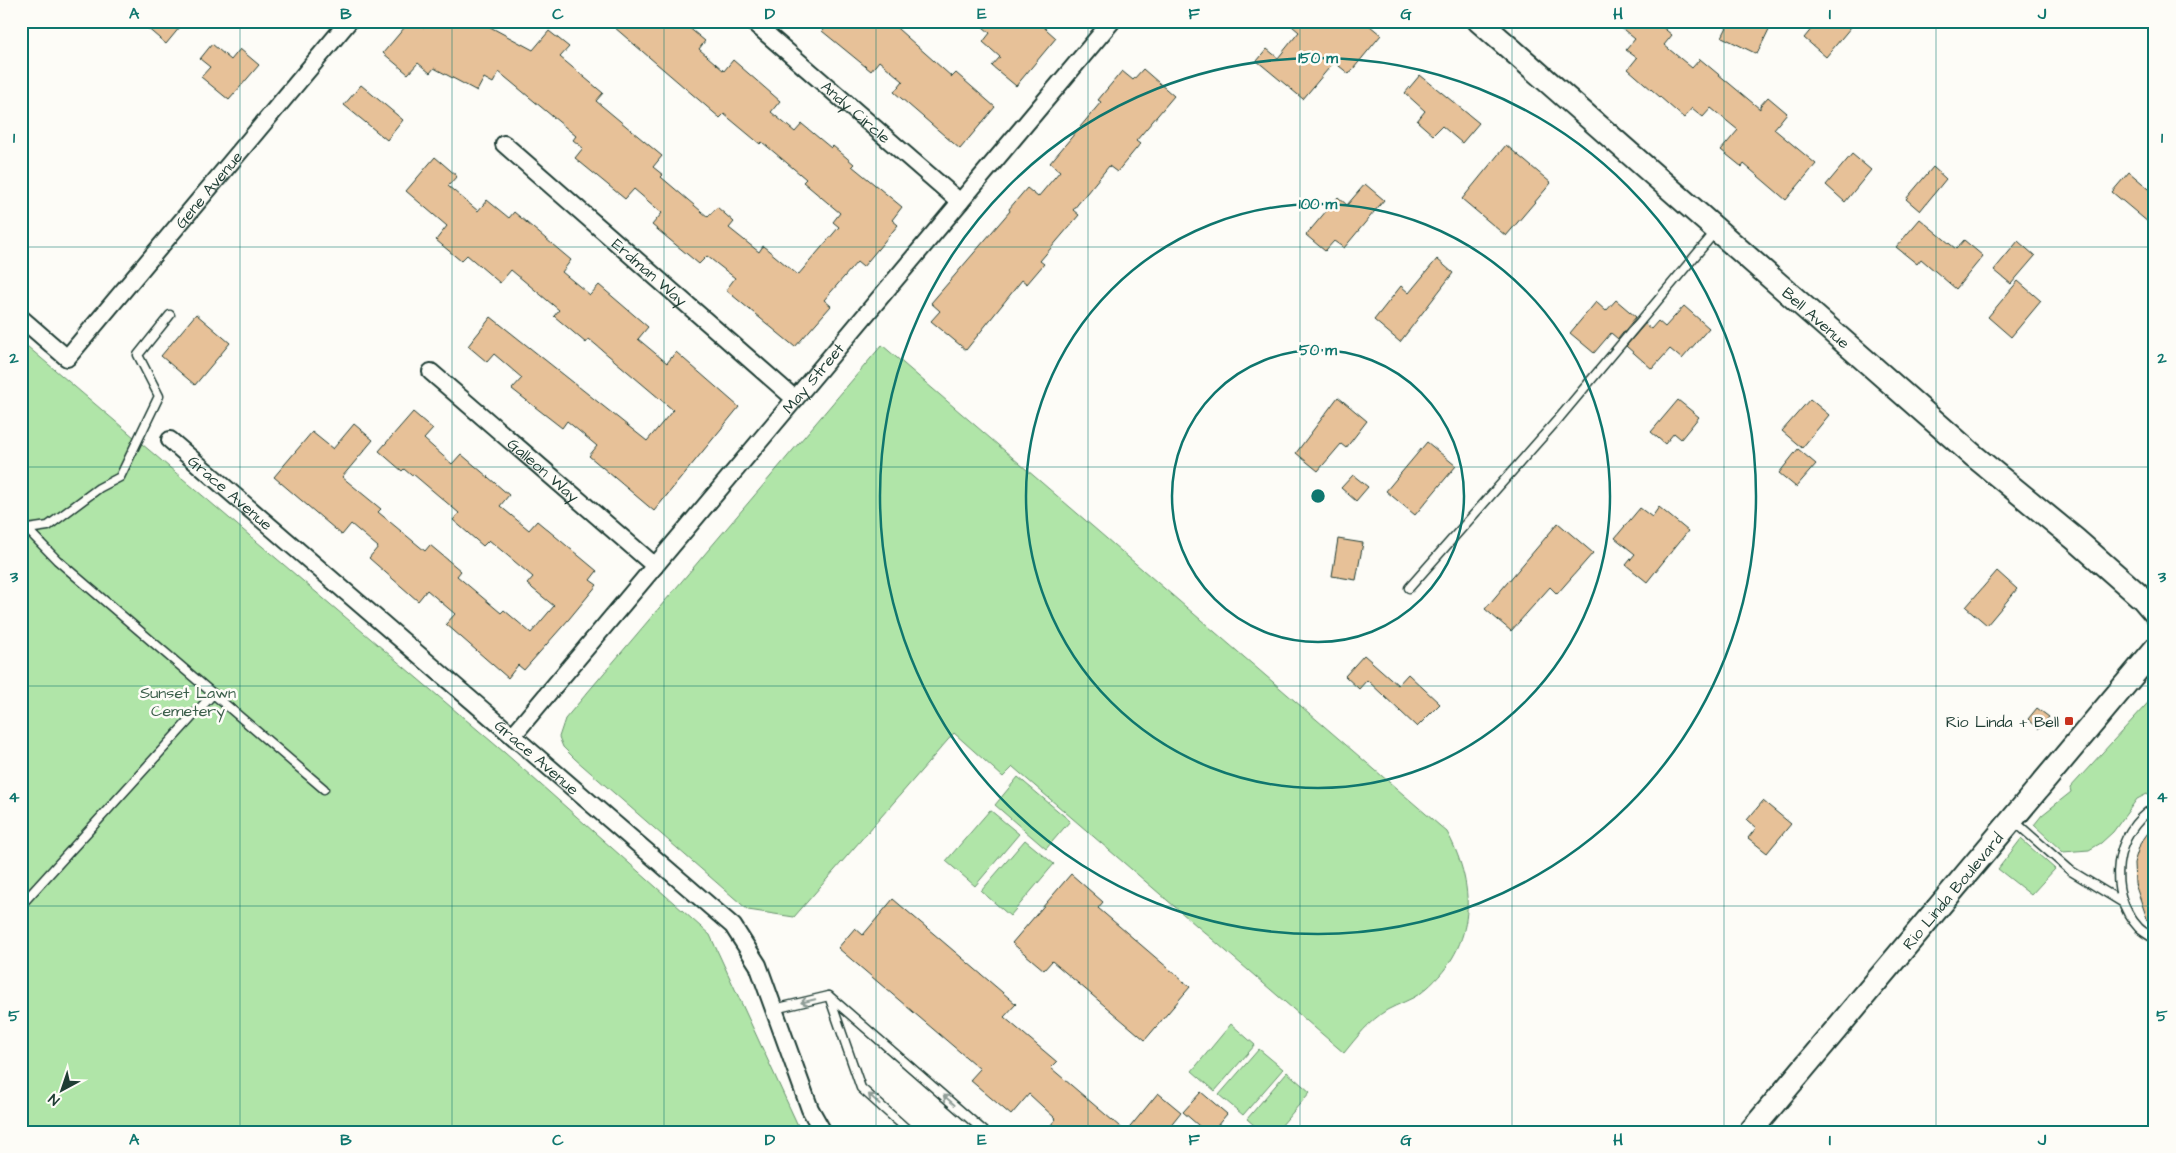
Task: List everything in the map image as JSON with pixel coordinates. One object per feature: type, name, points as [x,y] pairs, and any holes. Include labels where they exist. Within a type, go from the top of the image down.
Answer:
[{"type":"main road","name":"Bell Avenue","points":[[1479,21],[1974,456],[2075,539],[2143,599],[2155,612]]},
{"type":"main road","name":"Rio Linda Boulevard","points":[[1750,1132],[2155,649]]},
{"type":"street","name":"Gene Avenue","points":[[21,318],[67,358],[349,21]]},
{"type":"street","name":"Andy Circle","points":[[752,21],[960,202]]},
{"type":"street","name":"May Street","points":[[514,734],[1108,23]]},
{"type":"street","name":"Erdman Way","points":[[504,144],[795,399]]},
{"type":"street","name":"Galleon Way","points":[[431,372],[655,566]]},
{"type":"street","name":"Grace Avenue","points":[[170,440],[514,734],[734,926],[758,965],[810,1109],[823,1132]]},
{"type":"lane","points":[[1409,588],[1560,417],[1716,230]]},
{"type":"lane","points":[[24,530],[48,526],[99,488],[120,477],[159,396],[138,355],[170,315]]},
{"type":"lane","points":[[24,530],[324,789]]},
{"type":"lane","points":[[21,905],[213,694]]},
{"type":"lane","points":[[2155,807],[2142,815],[2124,841],[2117,871],[2122,902],[2139,928],[2155,939]]},
{"type":"lane","points":[[2012,820],[2071,871],[2122,902]]},
{"type":"lane","points":[[774,1009],[829,996]]},
{"type":"lane","points":[[829,996],[861,1088],[910,1132]]},
{"type":"lane","points":[[829,996],[985,1132]]},
{"type":"green space","name":"Sunset Lawn Cemetery","points":[[21,341],[505,753],[710,935],[801,1132],[21,1132]]},
{"type":"green space","points":[[882,345],[1447,832],[1464,876],[1467,898],[1466,918],[1461,939],[1452,958],[1439,976],[1421,993],[1387,1010],[1375,1019],[1344,1053],[1013,767],[1003,777],[954,733],[794,917],[748,910],[563,747],[559,737],[565,719]]},
{"type":"green space","points":[[2155,695],[2155,790],[2137,799],[2113,832],[2101,843],[2089,850],[2063,852],[2034,825],[2042,815],[2071,792],[2070,788]]},
{"type":"green space","points":[[1018,777],[1070,821],[1046,849],[995,805]]},
{"type":"green space","points":[[990,810],[1019,834],[975,886],[946,861]]},
{"type":"green space","points":[[2021,839],[2055,869],[2031,895],[1998,869]]},
{"type":"green space","points":[[1025,840],[1054,864],[1010,916],[981,891]]},
{"type":"green space","points":[[1231,1024],[1255,1045],[1215,1091],[1192,1071]]},
{"type":"green space","points":[[1259,1049],[1283,1069],[1243,1115],[1219,1095]]},
{"type":"green space","points":[[1287,1072],[1310,1092],[1276,1132],[1262,1132],[1247,1119]]},
{"type":"building","points":[[139,21],[185,21],[166,44]]},
{"type":"building","points":[[410,21],[416,21],[424,28],[430,21],[479,21],[533,50],[549,31],[569,47],[560,57],[603,93],[596,101],[662,156],[653,167],[663,175],[661,177],[708,217],[717,207],[734,222],[729,228],[759,252],[763,246],[798,275],[839,227],[833,222],[840,213],[803,182],[806,179],[762,142],[760,144],[724,114],[720,118],[607,21],[681,21],[705,41],[699,49],[724,71],[733,60],[780,101],[771,112],[795,132],[802,124],[831,148],[833,146],[854,164],[852,166],[902,207],[892,220],[898,225],[863,267],[857,262],[824,300],[831,306],[795,347],[726,290],[735,278],[707,256],[699,264],[652,225],[662,213],[634,189],[625,199],[575,158],[583,148],[573,140],[576,136],[499,72],[493,83],[484,78],[477,91],[434,68],[430,73],[418,63],[408,74],[383,53]]},
{"type":"building","points":[[830,21],[889,21],[952,77],[956,73],[995,107],[960,149],[894,92],[903,81],[879,61],[871,71],[822,31]]},
{"type":"building","points":[[976,21],[1037,21],[1056,38],[1016,86],[992,66],[1000,57],[983,42],[990,33]]},
{"type":"building","points":[[1286,21],[1364,21],[1381,35],[1349,74],[1334,62],[1303,99],[1257,61],[1267,49],[1278,58],[1299,32]]},
{"type":"building","points":[[1613,21],[1655,21],[1672,35],[1664,45],[1692,68],[1700,59],[1760,109],[1760,106],[1768,97],[1787,113],[1774,129],[1816,164],[1786,200],[1744,164],[1742,167],[1721,150],[1738,130],[1711,108],[1703,117],[1692,108],[1684,118],[1628,69],[1637,58],[1626,50],[1635,39]]},
{"type":"building","points":[[1730,21],[1773,21],[1757,54],[1722,37]]},
{"type":"building","points":[[1818,21],[1856,21],[1826,57],[1804,38]]},
{"type":"building","points":[[212,44],[231,60],[240,49],[259,65],[229,100],[201,77],[210,67],[200,59]]},
{"type":"building","points":[[1143,69],[1174,96],[1136,141],[1140,144],[1117,172],[1109,166],[1073,210],[1079,215],[1040,261],[1044,264],[1027,284],[1022,280],[966,350],[931,321],[940,311],[931,303],[1010,211],[1009,209],[1027,188],[1038,197],[1060,171],[1050,163],[1101,102],[1098,100],[1122,71],[1133,80]]},
{"type":"building","points":[[1420,75],[1479,123],[1462,143],[1442,126],[1433,135],[1417,121],[1425,111],[1405,93]]},
{"type":"building","points":[[361,85],[403,120],[387,140],[344,105]]},
{"type":"building","points":[[1506,145],[1551,183],[1506,236],[1462,199]]},
{"type":"building","points":[[1852,154],[1871,170],[1845,202],[1826,185]]},
{"type":"building","points":[[435,157],[457,176],[448,186],[478,211],[487,200],[509,218],[514,212],[571,260],[562,272],[590,295],[599,285],[648,327],[638,339],[667,363],[676,352],[739,407],[654,511],[589,456],[597,446],[567,421],[562,428],[512,389],[522,378],[494,354],[487,362],[468,346],[491,317],[647,441],[673,410],[589,339],[586,343],[554,316],[559,310],[511,270],[500,283],[467,255],[461,261],[436,240],[447,226],[406,191]]},
{"type":"building","points":[[1933,167],[1946,179],[1920,211],[1906,199]]},
{"type":"building","points":[[2129,172],[2155,194],[2155,228],[2112,192]]},
{"type":"building","points":[[1365,184],[1384,200],[1344,248],[1334,241],[1325,251],[1306,235],[1338,197],[1347,205]]},
{"type":"building","points":[[1920,219],[1956,249],[1964,240],[1983,256],[1956,289],[1921,259],[1917,264],[1896,247]]},
{"type":"building","points":[[2018,241],[2035,256],[2011,284],[1994,270]]},
{"type":"building","points":[[1437,259],[1453,273],[1400,342],[1374,320],[1401,286],[1409,293]]},
{"type":"building","points":[[2018,281],[2041,301],[2011,337],[1988,317]]},
{"type":"building","points":[[1616,300],[1636,317],[1618,339],[1611,333],[1594,353],[1570,333],[1596,302],[1606,311]]},
{"type":"building","points":[[1684,306],[1709,328],[1682,359],[1670,349],[1652,369],[1626,346],[1645,324],[1651,329],[1658,321],[1665,327]]},
{"type":"building","points":[[196,314],[230,343],[195,385],[161,356]]},
{"type":"building","points":[[1338,397],[1367,421],[1346,448],[1341,444],[1318,471],[1296,453]]},
{"type":"building","points":[[1810,399],[1829,415],[1802,448],[1782,431]]},
{"type":"building","points":[[1678,400],[1699,417],[1681,439],[1674,433],[1665,444],[1651,432]]},
{"type":"building","points":[[413,412],[433,429],[424,439],[452,464],[461,454],[509,495],[500,506],[529,530],[537,521],[597,571],[590,580],[597,585],[569,619],[524,670],[518,665],[508,678],[446,624],[455,614],[427,590],[418,601],[369,558],[378,547],[351,524],[342,535],[274,477],[312,432],[333,449],[354,424],[373,440],[342,477],[381,509],[378,512],[425,551],[430,545],[461,571],[457,576],[501,613],[504,610],[531,633],[554,606],[527,584],[533,577],[489,540],[483,546],[453,520],[459,513],[413,474],[411,475],[404,469],[402,471],[379,451]]},
{"type":"building","points":[[1427,442],[1456,466],[1415,515],[1386,491]]},
{"type":"building","points":[[1798,449],[1816,464],[1796,487],[1779,473]]},
{"type":"building","points":[[1353,475],[1368,487],[1356,501],[1341,488]]},
{"type":"building","points":[[1659,507],[1688,531],[1647,582],[1626,565],[1635,554],[1615,538],[1640,508],[1652,517]]},
{"type":"building","points":[[1558,523],[1593,553],[1557,594],[1550,587],[1511,631],[1485,609]]},
{"type":"building","points":[[1338,539],[1363,543],[1356,580],[1332,576]]},
{"type":"building","points":[[1997,571],[2017,589],[1987,625],[1966,607]]},
{"type":"building","points":[[1364,655],[1398,685],[1408,674],[1440,704],[1417,727],[1367,680],[1359,689],[1345,676]]},
{"type":"building","points":[[2037,708],[2049,717],[2039,729],[2028,719]]},
{"type":"building","points":[[1763,801],[1791,824],[1767,853],[1748,838],[1756,828],[1747,820]]},
{"type":"building","points":[[2155,823],[2155,932],[2151,930],[2135,884],[2134,863],[2140,844]]},
{"type":"building","points":[[1071,874],[1103,902],[1098,908],[1190,987],[1145,1040],[1052,961],[1044,970],[1012,943]]},
{"type":"building","points":[[893,899],[1016,1004],[1004,1017],[1057,1062],[1051,1068],[1126,1132],[1045,1132],[1056,1119],[1029,1094],[1011,1115],[970,1080],[980,1069],[838,948],[855,928],[863,935]]},
{"type":"building","points":[[1201,1092],[1227,1114],[1212,1132],[1206,1132],[1183,1112]]},
{"type":"building","points":[[1158,1093],[1181,1112],[1165,1132],[1126,1132]]},
{"type":"place","name":"Rio Linda + Bell","points":[[2069,721]]}]
